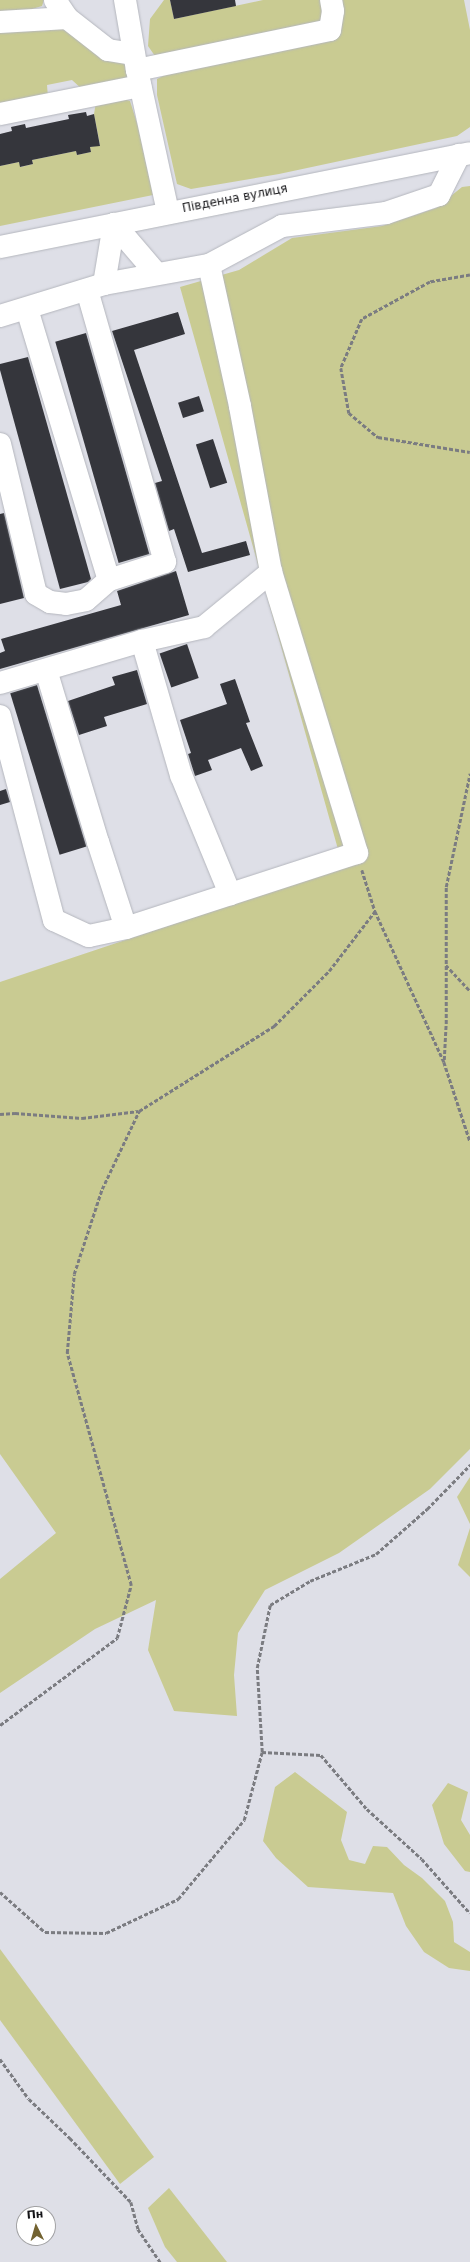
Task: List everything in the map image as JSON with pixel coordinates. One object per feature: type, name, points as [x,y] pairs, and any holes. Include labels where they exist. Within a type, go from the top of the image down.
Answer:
[{"type":"street","points":[[55,0],[68,18],[108,50],[137,70]]},
{"type":"street","points":[[125,0],[137,70],[168,212]]},
{"type":"street","points":[[0,114],[137,70],[330,30],[333,11],[331,0]]},
{"type":"street","points":[[0,22],[68,18]]},
{"type":"street","points":[[0,316],[27,310],[96,287],[156,273],[210,265],[282,226],[386,213],[439,195],[464,154]]},
{"type":"street","name":"Південна вулиця","points":[[0,247],[168,212],[464,154]]},
{"type":"street","points":[[114,224],[156,273]]},
{"type":"street","points":[[0,444],[36,594],[50,602],[66,604],[86,600],[109,580],[165,562],[96,287],[114,224]]},
{"type":"street","points":[[0,716],[54,920],[89,936],[126,928],[356,853],[271,572],[240,406],[210,265]]},
{"type":"street","points":[[27,310],[109,580]]},
{"type":"street","points":[[0,683],[142,642],[204,627],[271,572]]},
{"type":"street","points":[[142,642],[181,775],[230,894]]},
{"type":"street","points":[[46,670],[126,928]]},
{"type":"path","points":[[470,275],[430,282],[362,319],[341,368],[349,413],[378,437],[470,452]]},
{"type":"path","points":[[444,1062],[446,887],[470,773]]},
{"type":"path","points":[[356,853],[375,911],[444,1062],[470,1141]]},
{"type":"path","points":[[0,1114],[14,1113],[82,1118],[139,1111],[274,1026],[329,972],[375,911]]},
{"type":"path","points":[[446,965],[470,991]]},
{"type":"path","points":[[0,1724],[116,1638],[131,1585],[67,1353],[74,1274],[102,1189],[139,1111]]},
{"type":"path","points":[[0,1892],[45,1932],[106,1933],[178,1899],[244,1820],[262,1752],[257,1668],[270,1605],[310,1581],[376,1554],[427,1509],[470,1465]]},
{"type":"path","points":[[262,1752],[321,1755],[367,1809],[422,1859],[470,1913]]},
{"type":"path","points":[[0,2059],[29,2099],[70,2138],[131,2202],[138,2230],[160,2262]]},
{"type":"green space","points":[[0,0],[44,0],[42,6],[22,12],[0,14]]},
{"type":"green space","points":[[164,0],[170,0],[174,19],[263,0],[325,0],[320,24],[155,56],[148,46],[150,19]]},
{"type":"green space","points":[[337,0],[464,0],[470,30],[470,127],[457,136],[279,174],[191,189],[177,184],[157,95],[157,79],[175,70],[335,36],[342,25]]},
{"type":"green space","points":[[63,25],[124,62],[131,79],[83,90],[72,80],[47,85],[48,97],[0,107],[0,27]]},
{"type":"green space","points":[[118,97],[130,101],[138,126],[153,195],[0,226],[0,166],[19,162],[21,167],[33,164],[32,160],[76,151],[77,155],[91,152],[90,147],[100,145],[94,114],[96,102]]},
{"type":"green space","points":[[470,186],[470,1449],[430,1489],[339,1553],[265,1590],[238,1633],[234,1675],[237,1716],[174,1711],[148,1650],[156,1600],[95,1629],[0,1693],[0,1579],[56,1533],[0,1454],[0,982],[343,867],[180,287],[239,270],[292,238],[382,226],[436,208],[462,187]]},
{"type":"green space","points":[[470,1477],[470,1524],[457,1497]]},
{"type":"green space","points":[[470,1528],[470,1577],[458,1565]]},
{"type":"green space","points":[[295,1772],[347,1812],[341,1840],[349,1860],[365,1864],[373,1846],[387,1847],[404,1865],[422,1878],[445,1901],[453,1922],[454,1942],[470,1952],[470,1971],[449,1968],[424,1952],[406,1926],[393,1893],[308,1887],[276,1858],[263,1841],[275,1787]]},
{"type":"green space","points":[[448,1783],[468,1792],[461,1820],[470,1835],[470,1872],[465,1871],[444,1844],[432,1805]]},
{"type":"green space","points":[[0,1949],[154,2157],[120,2184],[0,2020]]},
{"type":"green space","points":[[169,2188],[227,2262],[177,2262],[165,2247],[148,2208]]},
{"type":"building","points":[[170,0],[235,0],[236,6],[174,19]]},
{"type":"building","points":[[86,112],[87,116],[94,114],[100,146],[90,147],[91,152],[77,155],[76,151],[32,160],[33,164],[20,167],[19,162],[0,166],[0,134],[12,131],[11,127],[25,124],[26,128],[69,119],[68,115]]},
{"type":"building","points":[[178,312],[185,334],[134,350],[202,553],[246,541],[250,555],[188,572],[174,529],[169,531],[155,483],[162,481],[112,331]]},
{"type":"building","points":[[86,333],[149,554],[119,563],[55,342]]},
{"type":"building","points":[[28,357],[91,579],[88,582],[60,589],[0,370],[0,364]]},
{"type":"building","points":[[199,396],[204,411],[183,418],[178,403]]},
{"type":"building","points":[[213,439],[227,483],[210,488],[196,445]]},
{"type":"building","points":[[4,513],[24,598],[0,604],[0,514]]},
{"type":"building","points":[[176,571],[189,615],[0,669],[0,653],[5,651],[1,639],[121,605],[117,591]]},
{"type":"building","points":[[187,644],[199,678],[171,687],[160,653]]},
{"type":"building","points":[[137,670],[147,704],[104,717],[107,726],[79,735],[68,701],[115,685],[112,677]]},
{"type":"building","points":[[235,679],[250,722],[246,723],[263,766],[251,771],[241,748],[208,760],[212,770],[195,776],[188,754],[191,753],[180,720],[227,704],[220,684]]},
{"type":"building","points":[[37,685],[86,847],[60,855],[10,693]]},
{"type":"building","points":[[6,789],[10,802],[0,805],[0,791]]}]
